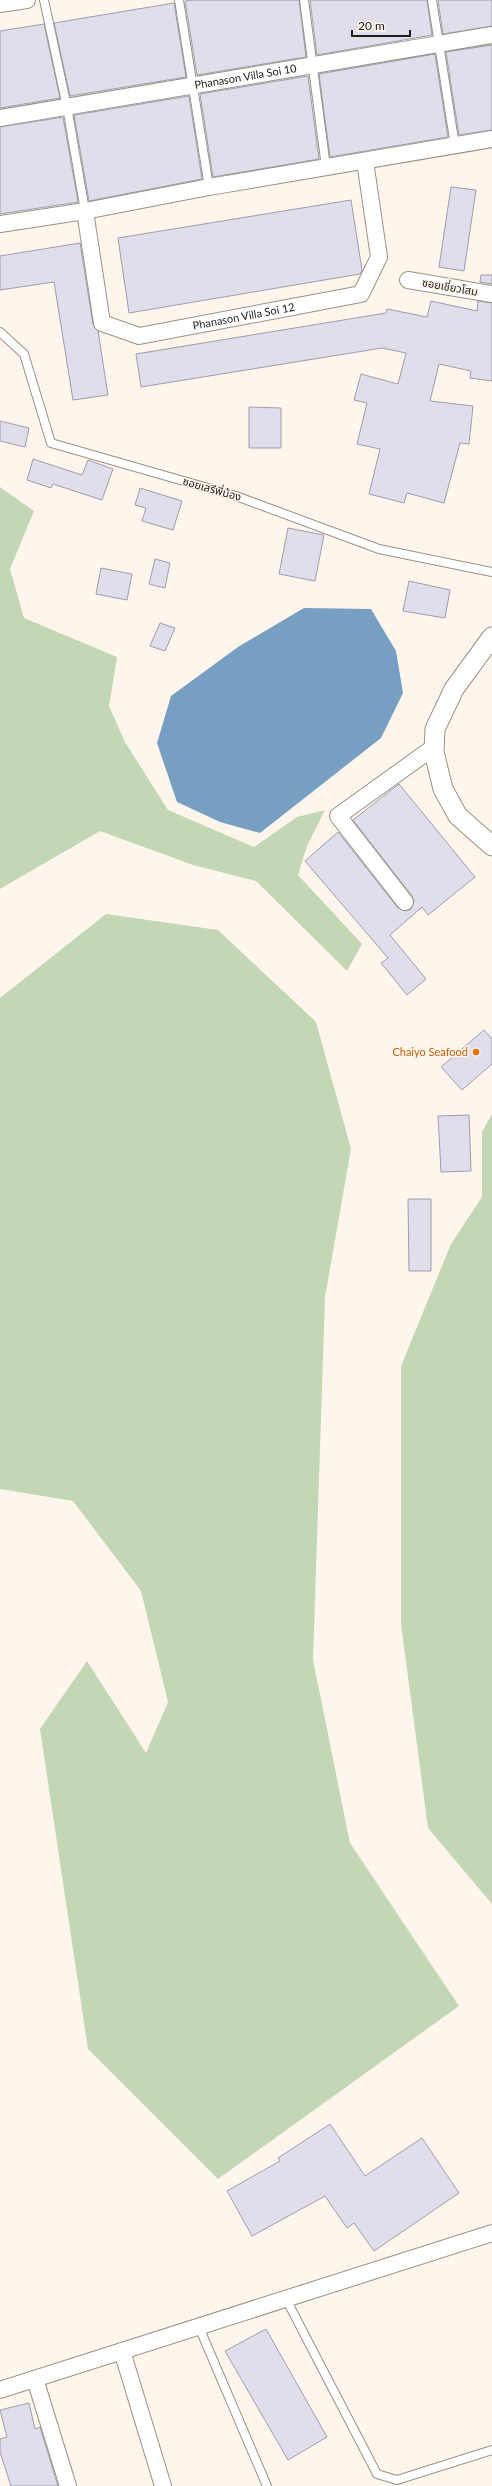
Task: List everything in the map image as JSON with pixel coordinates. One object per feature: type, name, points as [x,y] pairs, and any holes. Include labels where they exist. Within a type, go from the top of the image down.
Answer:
[{"type":"street","points":[[0,4],[27,0]]},
{"type":"street","name":"Phanason Villa Soi 10","points":[[0,118],[492,35]]},
{"type":"street","points":[[0,224],[85,211],[209,187],[492,139]]},
{"type":"street","name":"Phanason Villa Soi 12","points":[[85,211],[102,323],[139,336],[361,294],[379,257],[364,161]]},
{"type":"street","name":"ซอยเชี่ยวโสม","points":[[408,280],[492,294]]},
{"type":"street","points":[[492,637],[454,689],[435,729],[434,746],[443,789],[458,816],[492,846]]},
{"type":"street","points":[[406,902],[338,816],[434,746]]},
{"type":"street","points":[[0,2390],[492,2233]]},
{"type":"street","points":[[122,2351],[164,2486]]},
{"type":"street","points":[[35,2379],[68,2486]]},
{"type":"lane","points":[[44,0],[67,107],[85,211]]},
{"type":"lane","points":[[179,0],[209,187]]},
{"type":"lane","points":[[304,0],[326,167]]},
{"type":"lane","points":[[432,0],[455,146]]},
{"type":"lane","name":"ซอยเสรีพี่น้อง","points":[[0,332],[24,354],[52,443],[236,496],[379,549],[492,572]]},
{"type":"lane","points":[[286,2299],[377,2474],[397,2480],[492,2450]]},
{"type":"lane","points":[[200,2327],[267,2486]]},
{"type":"green space","points":[[0,487],[34,511],[10,569],[24,618],[117,657],[109,706],[125,742],[168,810],[254,847],[297,817],[325,810],[307,846],[298,875],[362,944],[347,971],[256,881],[193,865],[100,831],[0,889]]},
{"type":"green space","points":[[106,914],[218,930],[316,1022],[351,1149],[325,1297],[313,1660],[350,1843],[459,2006],[218,2179],[88,2049],[40,1729],[87,1661],[146,1753],[168,1702],[141,1591],[73,1501],[0,1489],[0,998]]},
{"type":"green space","points":[[492,1114],[492,1904],[428,1828],[401,1624],[401,1366],[451,1244],[482,1197],[482,1132]]},
{"type":"water","points":[[304,608],[371,609],[396,651],[403,693],[381,738],[260,833],[220,822],[177,802],[157,743],[171,696],[238,647]]},
{"type":"building","points":[[299,0],[306,57],[197,75],[185,1]]},
{"type":"building","points":[[310,0],[427,0],[432,35],[317,55]]},
{"type":"building","points":[[438,0],[492,0],[492,26],[443,34]]},
{"type":"building","points":[[174,3],[186,77],[70,96],[54,23]]},
{"type":"building","points":[[44,24],[60,98],[0,108],[0,31]]},
{"type":"building","points":[[492,45],[492,130],[459,135],[446,52]]},
{"type":"building","points":[[435,54],[448,137],[330,157],[319,74]]},
{"type":"building","points":[[308,76],[319,159],[213,177],[200,94]]},
{"type":"building","points":[[189,96],[202,179],[89,201],[74,115]]},
{"type":"building","points":[[63,117],[78,202],[0,214],[0,127]]},
{"type":"building","points":[[451,187],[476,190],[464,271],[439,267]]},
{"type":"building","points":[[351,200],[362,270],[360,274],[129,313],[118,238]]},
{"type":"building","points":[[80,243],[93,324],[98,331],[108,395],[73,400],[54,282],[0,290],[0,256]]},
{"type":"building","points":[[481,275],[492,275],[492,284],[480,282]]},
{"type":"building","points":[[431,301],[477,311],[478,301],[492,303],[492,381],[470,378],[471,371],[439,364],[430,401],[473,406],[469,444],[460,443],[444,503],[407,493],[404,503],[369,494],[380,449],[357,444],[367,403],[354,400],[361,374],[398,384],[406,353],[382,348],[141,387],[136,354],[386,313],[387,309],[427,317]]},
{"type":"building","points":[[249,407],[281,408],[281,448],[249,448]]},
{"type":"building","points":[[0,421],[29,428],[25,447],[0,441]]},
{"type":"building","points":[[33,459],[82,475],[88,460],[113,469],[102,500],[53,484],[51,488],[27,480]]},
{"type":"building","points":[[140,488],[182,501],[173,530],[142,521],[146,508],[135,505]]},
{"type":"building","points":[[288,528],[324,535],[315,581],[279,574]]},
{"type":"building","points":[[155,559],[170,563],[165,588],[149,584]]},
{"type":"building","points":[[101,568],[132,574],[127,600],[96,594]]},
{"type":"building","points":[[409,581],[450,590],[445,618],[403,611]]},
{"type":"building","points":[[160,623],[175,628],[165,651],[150,646]]},
{"type":"building","points":[[399,784],[475,877],[428,915],[422,907],[390,935],[426,979],[407,995],[381,963],[388,958],[305,861],[338,832],[398,908],[406,911],[411,909],[414,901],[412,896],[353,820]]},
{"type":"building","name":"Chaiyo Seafood","points":[[484,1030],[492,1039],[492,1064],[462,1090],[441,1067]]},
{"type":"building","points":[[469,1115],[471,1171],[441,1172],[438,1116]]},
{"type":"building","points":[[408,1199],[431,1199],[431,1271],[409,1271]]},
{"type":"building","points":[[330,2124],[365,2176],[422,2138],[459,2193],[374,2251],[354,2223],[347,2228],[325,2196],[252,2236],[227,2191],[280,2161],[278,2158]]},
{"type":"building","points":[[266,2329],[327,2437],[288,2460],[225,2351]]},
{"type":"building","points":[[29,2403],[35,2429],[40,2427],[58,2486],[11,2486],[0,2452],[0,2439],[7,2437],[0,2410]]},
{"type":"place","name":"Chaiyo Seafood","points":[[476,1052]]}]
